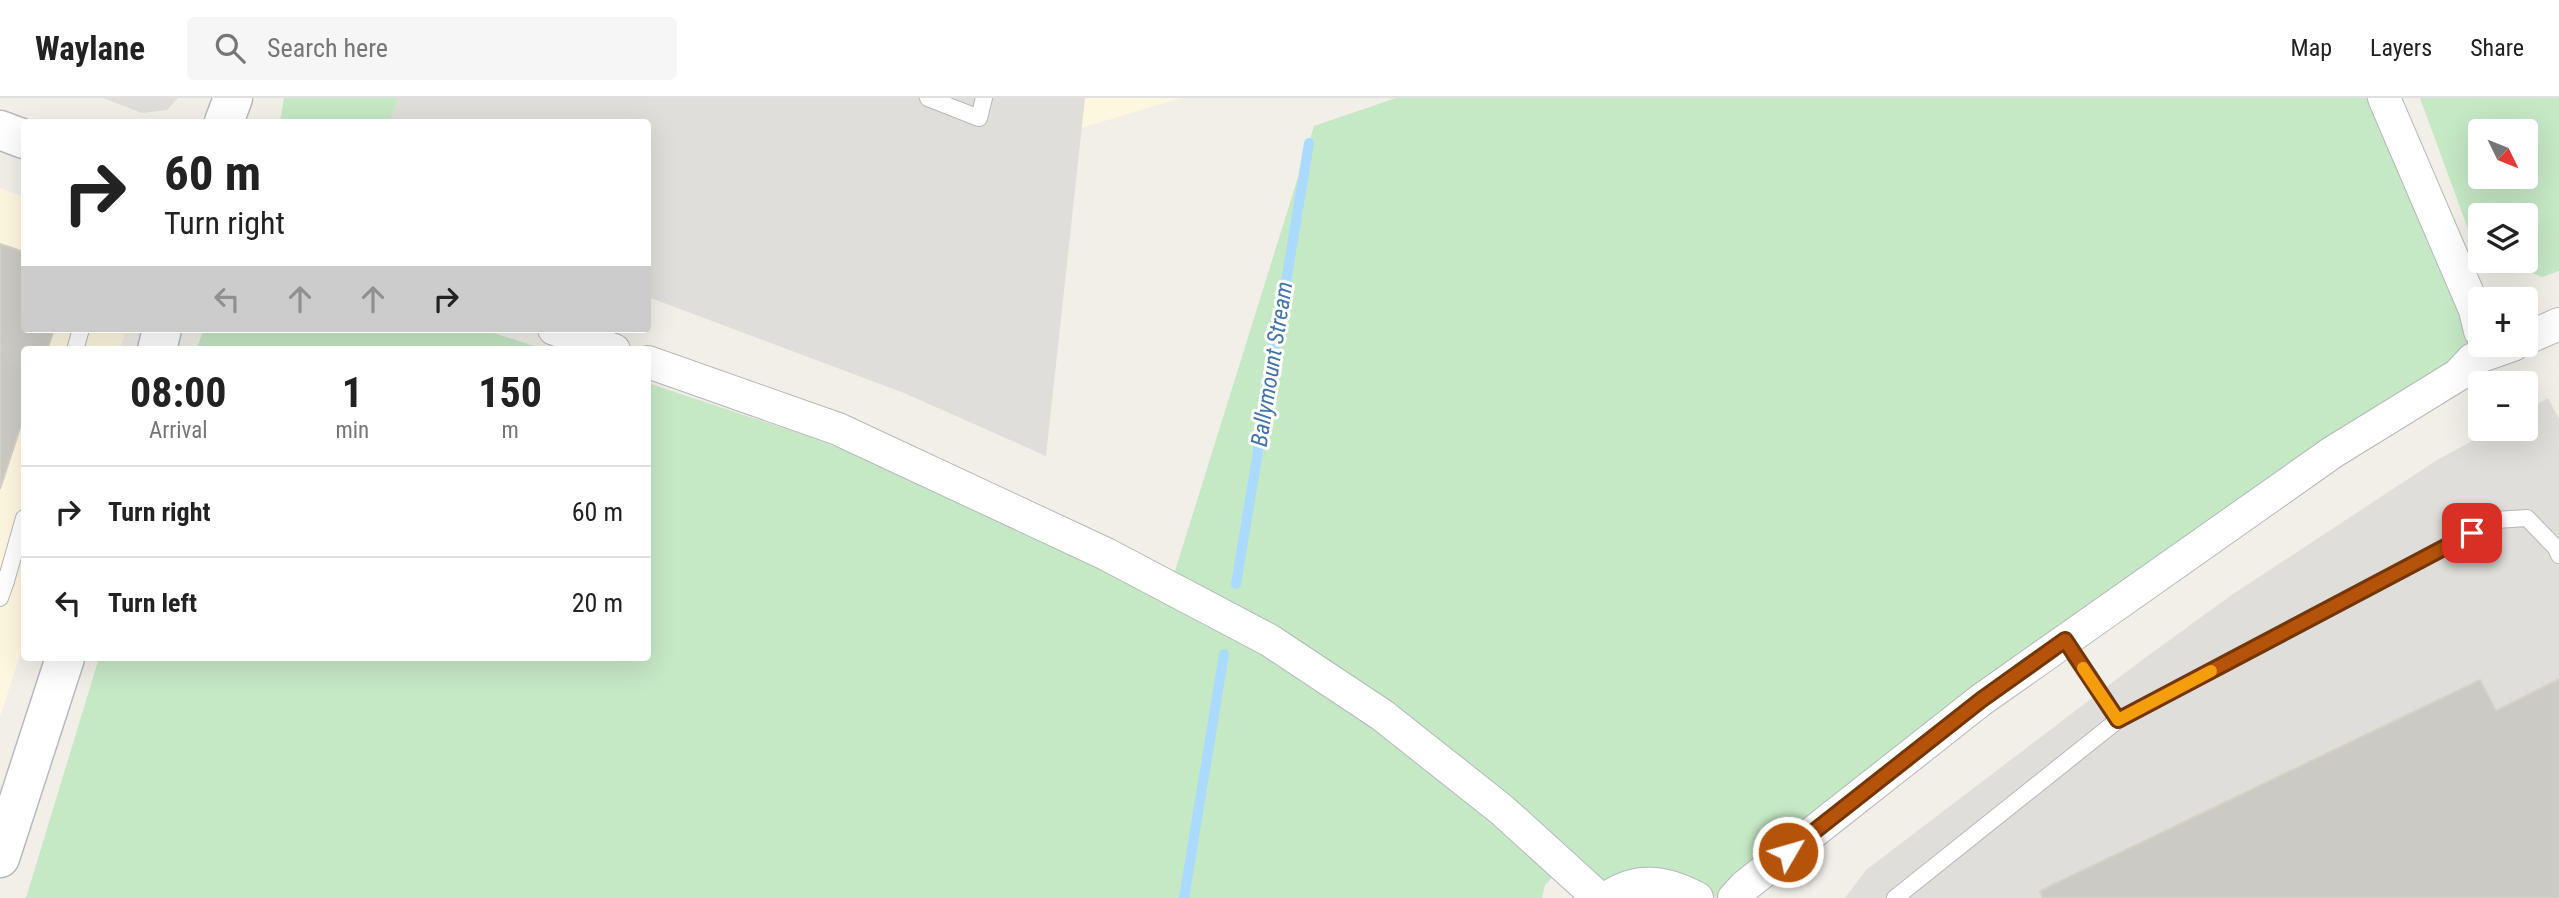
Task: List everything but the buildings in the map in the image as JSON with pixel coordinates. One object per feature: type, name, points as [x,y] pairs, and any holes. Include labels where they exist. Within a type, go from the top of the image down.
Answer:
[{"type":"street","points":[[225,119],[233,98]]},
{"type":"street","points":[[2384,98],[2468,294]]},
{"type":"street","points":[[0,130],[21,138]]},
{"type":"street","points":[[2538,333],[2559,324]]},
{"type":"street","points":[[565,333],[603,346]]},
{"type":"street","points":[[1734,898],[1745,886],[1981,700],[2333,452],[2458,375],[2468,357]]},
{"type":"street","points":[[651,363],[838,429],[1106,554],[1269,640],[1382,715],[1502,810],[1599,898]]},
{"type":"street","points":[[0,858],[64,661]]},
{"type":"street","points":[[1607,898],[1629,886],[1652,883],[1675,887],[1697,898]]},
{"type":"lane","points":[[928,98],[979,118],[984,98]]},
{"type":"lane","points":[[1895,898],[2118,720],[2496,520],[2527,518],[2556,548],[2559,555]]},
{"type":"lane","points":[[0,598],[3,580],[21,527]]},
{"type":"lane","points":[[2065,640],[2118,720]]},
{"type":"shaded area","points":[[103,98],[178,98],[167,110],[142,113]]},
{"type":"shaded area","points":[[398,98],[1085,98],[1046,456],[904,393],[651,298],[651,119],[391,119]]},
{"type":"shaded area","points":[[1085,98],[1181,98],[1081,128]]},
{"type":"shaded area","points":[[0,188],[21,196],[21,333],[125,333],[121,346],[21,346],[21,651],[0,717]]},
{"type":"shaded area","points":[[2548,398],[2559,419],[2559,898],[1845,898],[1866,870],[2233,594],[2437,460],[2472,441],[2538,441],[2538,404]]},
{"type":"green space","points":[[284,98],[398,98],[391,119],[280,119]]},
{"type":"green space","points":[[1396,98],[2384,98],[2468,294],[2468,357],[2473,359],[2333,452],[1734,898],[1615,893],[1563,866],[1545,885],[1542,898],[26,898],[98,661],[651,661],[651,384],[813,438],[1106,554],[1170,587],[1314,126]]},
{"type":"green space","points":[[2420,98],[2559,98],[2559,271],[2542,277],[2532,273],[2538,273],[2538,203],[2468,203],[2468,229]]},
{"type":"green space","points":[[202,333],[494,333],[534,346],[198,346]]},
{"type":"waterway","name":"Ballymount Stream","points":[[1236,584],[1309,143]]},
{"type":"waterway","name":"Ballymount Stream","points":[[1184,898],[1224,654]]},
{"type":"slow traffic","points":[[2083,668],[2118,720],[2211,671]]},
{"type":"route","points":[[1788,852],[1981,700],[2065,640],[2118,720],[2472,533]]}]
